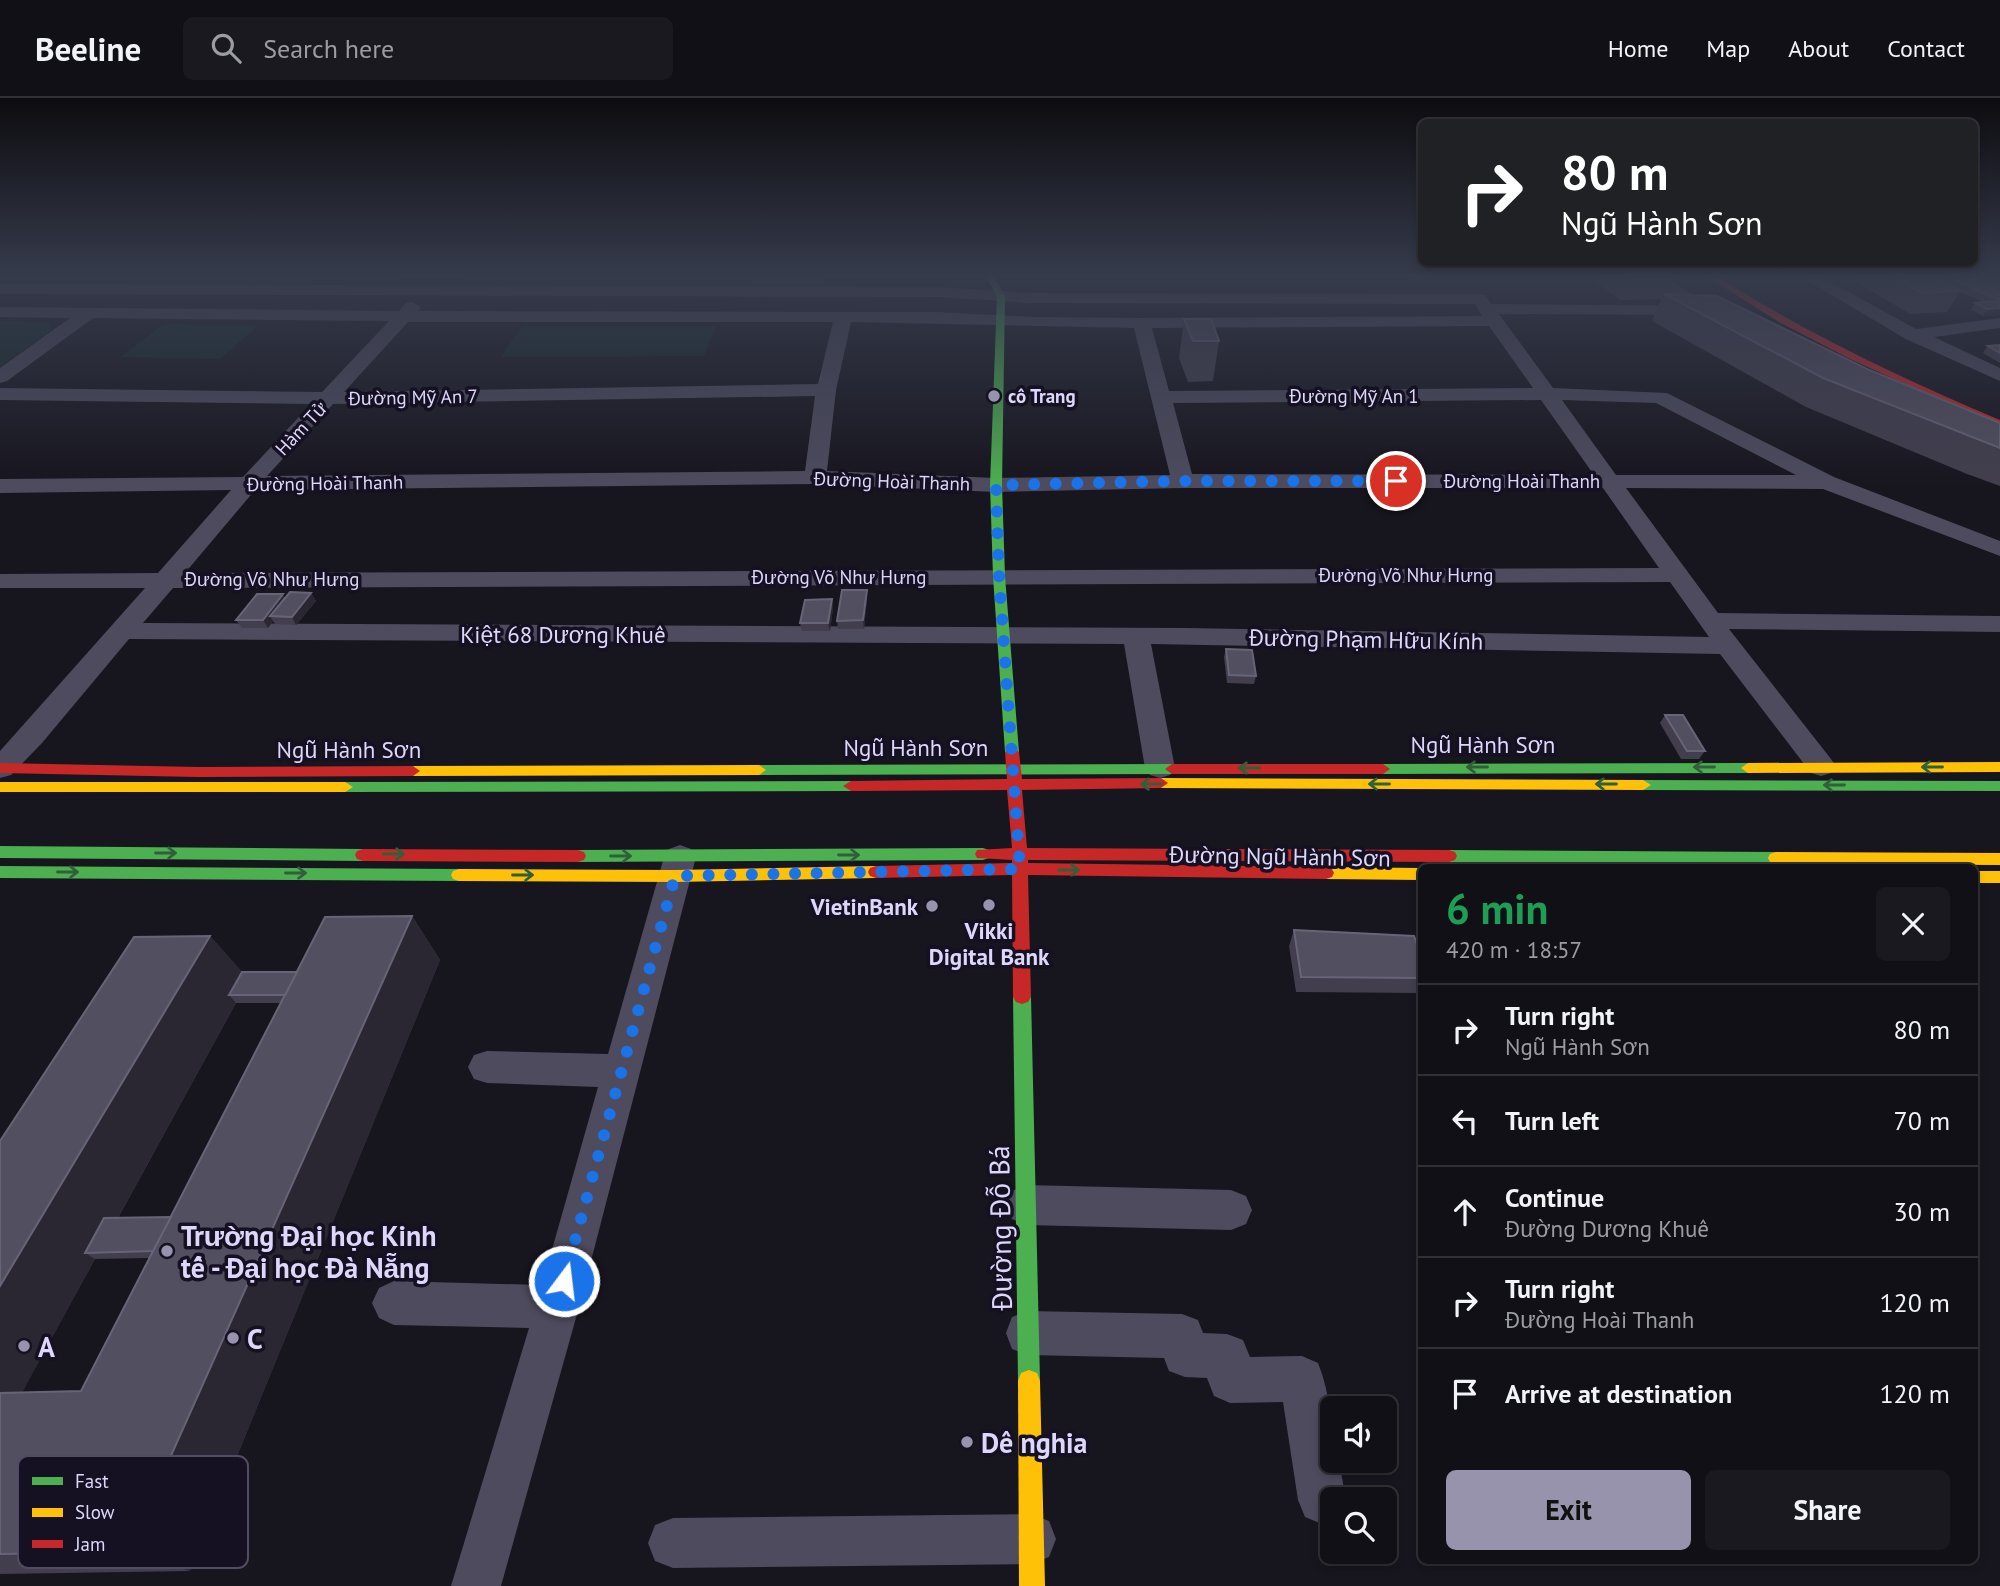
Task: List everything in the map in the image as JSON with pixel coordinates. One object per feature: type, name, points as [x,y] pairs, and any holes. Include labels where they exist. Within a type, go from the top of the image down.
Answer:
[{"type":"main road","name":"Đường Đỗ Bá","points":[[1001,347],[996,485],[999,576],[1020,862],[1032,1562]]},
{"type":"main road","points":[[1837,347],[1920,391],[2000,424]]},
{"type":"main road","name":"Ngũ Hành Sơn","points":[[0,769],[198,772],[2000,767]]},
{"type":"main road","name":"Ngũ Hành Sơn","points":[[0,788],[1013,786],[1182,783],[2000,786]]},
{"type":"main road","points":[[0,852],[677,866]]},
{"type":"main road","name":"Đường Ngũ Hành Sơn","points":[[677,866],[937,855],[1020,862],[2000,859]]},
{"type":"main road","points":[[0,872],[1020,862],[1418,874]]},
{"type":"main road","points":[[1978,877],[2000,877]]},
{"type":"street","points":[[0,377],[41,347]]},
{"type":"street","name":"Hàm Tử","points":[[0,769],[32,736],[248,484],[374,347]]},
{"type":"street","points":[[815,477],[826,390],[836,347]]},
{"type":"street","points":[[1149,347],[1183,481]]},
{"type":"street","points":[[1513,347],[1728,646],[1821,766]]},
{"type":"street","points":[[1939,347],[2000,375]]},
{"type":"street","name":"Đường Mỹ An 7","points":[[0,394],[328,398],[826,390]]},
{"type":"street","name":"Đường Mỹ An 1","points":[[1163,397],[1545,394],[1660,397],[1826,482],[2000,550]]},
{"type":"street","points":[[1922,410],[2000,439]]},
{"type":"street","name":"Đường Hoài Thanh","points":[[0,486],[815,477],[996,485],[1183,481],[1826,482]]},
{"type":"street","name":"Đường Võ Như Hưng","points":[[0,581],[1679,575]]},
{"type":"street","points":[[1711,621],[2000,624]]},
{"type":"street","name":"Kiệt 68 Dương Khuê","points":[[122,631],[1003,636]]},
{"type":"street","name":"Đường Phạm Hữu Kính","points":[[1003,636],[1728,646]]},
{"type":"street","points":[[1136,636],[1160,768]]},
{"type":"street","points":[[476,1586],[557,1307],[677,866]]},
{"type":"street","points":[[487,1067],[621,1071]]},
{"type":"street","points":[[1026,1205],[1231,1210]]},
{"type":"street","points":[[394,1303],[557,1307]]},
{"type":"street","points":[[1028,1333],[1182,1336],[1185,1355],[1227,1356],[1230,1380],[1302,1379],[1320,1488]]},
{"type":"street","points":[[673,1543],[1032,1562]]},
{"type":"green space","points":[[0,347],[27,347],[0,367]]},
{"type":"green space","points":[[133,347],[233,347],[220,359],[121,357]]},
{"type":"green space","points":[[507,347],[707,347],[704,356],[501,357]]},
{"type":"building","points":[[1765,347],[1823,347],[1867,369],[2000,423],[2000,448],[1823,378]]},
{"type":"building","points":[[842,590],[867,590],[863,620],[837,621]]},
{"type":"building","points":[[290,592],[311,593],[292,617],[270,616]]},
{"type":"building","points":[[257,594],[283,594],[263,620],[236,620]]},
{"type":"building","points":[[832,599],[828,623],[800,623],[805,600]]},
{"type":"building","points":[[1226,649],[1252,650],[1256,676],[1229,675]]},
{"type":"building","points":[[1665,715],[1683,715],[1705,751],[1687,751]]},
{"type":"building","points":[[412,916],[171,1456],[18,1456],[18,1554],[0,1554],[0,1393],[81,1391],[325,917]]},
{"type":"building","points":[[1294,930],[1414,936],[1418,947],[1418,978],[1301,977]]},
{"type":"building","points":[[210,936],[0,1286],[0,1141],[134,937]]},
{"type":"building","points":[[242,972],[297,972],[285,995],[229,995]]},
{"type":"building","points":[[171,1217],[153,1251],[85,1253],[104,1218]]},
{"type":"traffic: fast","points":[[1000,347],[996,485],[999,576],[1012,752]]},
{"type":"traffic: fast","points":[[1383,769],[1748,768]]},
{"type":"traffic: fast","points":[[759,770],[1172,769]]},
{"type":"traffic: fast","points":[[1643,785],[2000,786]]},
{"type":"traffic: fast","points":[[345,787],[851,786]]},
{"type":"traffic: fast","points":[[0,852],[363,855]]},
{"type":"traffic: fast","points":[[578,856],[983,854]]},
{"type":"traffic: fast","points":[[1449,856],[1776,858]]},
{"type":"traffic: fast","points":[[0,872],[459,875]]},
{"type":"traffic: fast","points":[[1022,997],[1029,1381]]},
{"type":"traffic: slow","points":[[1748,768],[2000,767]]},
{"type":"traffic: slow","points":[[413,771],[759,770]]},
{"type":"traffic: slow","points":[[1161,783],[1643,785]]},
{"type":"traffic: slow","points":[[0,787],[345,787]]},
{"type":"traffic: slow","points":[[1776,858],[2000,859]]},
{"type":"traffic: slow","points":[[459,875],[675,876],[876,872]]},
{"type":"traffic: slow","points":[[1326,873],[1418,874]]},
{"type":"traffic: slow","points":[[1978,877],[2000,877]]},
{"type":"traffic: slow","points":[[1029,1381],[1032,1586]]},
{"type":"traffic: jam","points":[[1835,347],[2000,424]]},
{"type":"traffic: jam","points":[[1012,752],[1020,854],[1022,997]]},
{"type":"traffic: jam","points":[[0,768],[198,772],[413,771]]},
{"type":"traffic: jam","points":[[1172,769],[1383,769]]},
{"type":"traffic: jam","points":[[851,786],[1161,783]]},
{"type":"traffic: jam","points":[[983,854],[1449,856]]},
{"type":"traffic: jam","points":[[363,855],[578,856]]},
{"type":"traffic: jam","points":[[876,872],[1020,869],[1326,873]]},
{"type":"place","name":"cô Trang","points":[[994,396]]},
{"type":"place","name":"Vikki Digital Bank","points":[[989,905]]},
{"type":"place","name":"VietinBank","points":[[932,906]]},
{"type":"place","name":"Trường Đại học Kinh tế - Đại học Đà Nẵng","points":[[167,1251]]},
{"type":"place","name":"C","points":[[233,1338]]},
{"type":"place","name":"A","points":[[24,1346]]},
{"type":"place","name":"Dê nghia","points":[[967,1442]]},
{"type":"route","points":[[564,1281],[675,876],[1020,869],[999,576],[996,485],[1183,481],[1396,481]]}]
